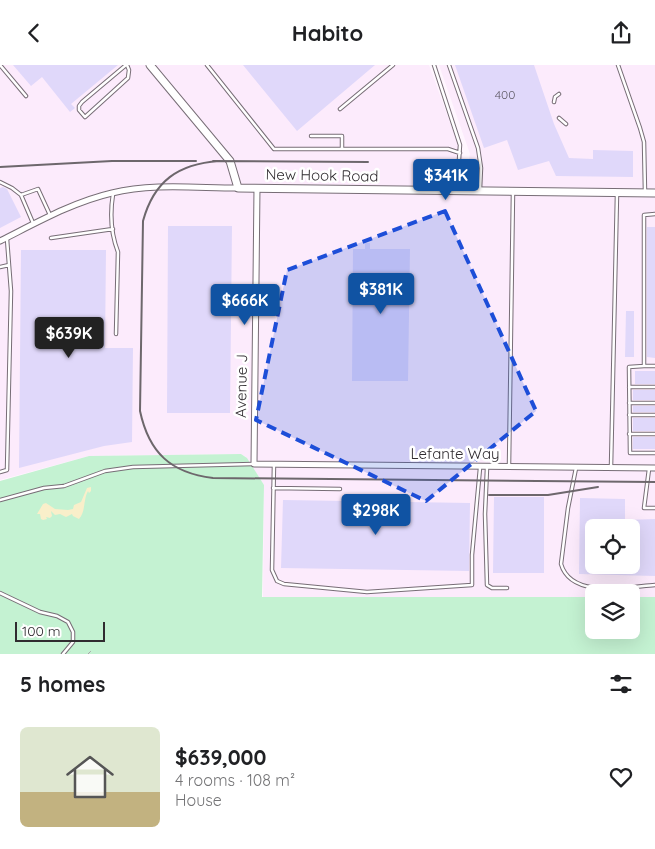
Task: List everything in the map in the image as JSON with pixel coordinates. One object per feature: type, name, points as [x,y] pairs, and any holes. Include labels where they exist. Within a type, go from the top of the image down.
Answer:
[{"type":"street","points":[[150,65],[230,161],[238,187]]},
{"type":"street","name":"New Hook Road","points":[[0,241],[92,198],[113,192],[154,187],[655,193]]},
{"type":"street","name":"Avenue J","points":[[254,464],[257,188]]},
{"type":"street","name":"Lefante Way","points":[[254,464],[652,467]]},
{"type":"lane","points":[[0,65],[26,96]]},
{"type":"lane","points":[[127,65],[129,70],[128,78],[85,117],[79,110],[82,102],[127,65]]},
{"type":"lane","points":[[207,65],[274,149],[448,149],[460,153]]},
{"type":"lane","points":[[340,109],[393,65]]},
{"type":"lane","points":[[434,65],[460,145],[457,190]]},
{"type":"lane","points":[[449,65],[478,148],[481,168],[480,191]]},
{"type":"lane","points":[[618,65],[644,142],[645,193]]},
{"type":"lane","points":[[554,102],[555,97],[559,94]]},
{"type":"lane","points":[[559,118],[566,124]]},
{"type":"lane","points":[[311,136],[342,136],[342,149]]},
{"type":"lane","points":[[0,182],[21,195],[34,224]]},
{"type":"lane","points":[[21,195],[38,189],[51,216]]},
{"type":"lane","points":[[509,466],[513,191]]},
{"type":"lane","points":[[113,192],[111,207],[114,241],[118,252],[116,334]]},
{"type":"lane","points":[[611,467],[617,192]]},
{"type":"lane","points":[[644,366],[644,215],[655,214]]},
{"type":"lane","points":[[51,238],[113,229]]},
{"type":"lane","points":[[0,472],[7,470],[11,291],[7,237]]},
{"type":"lane","points":[[0,267],[9,265]]},
{"type":"lane","points":[[655,366],[629,367],[630,453],[655,453]]},
{"type":"lane","points":[[629,387],[655,387]]},
{"type":"lane","points":[[630,403],[655,403]]},
{"type":"lane","points":[[630,415],[655,415]]},
{"type":"lane","points":[[630,434],[655,434]]},
{"type":"lane","points":[[0,500],[44,488],[64,486],[105,471],[133,467],[254,464]]},
{"type":"lane","points":[[274,464],[272,570],[277,581],[284,584],[366,592],[472,585],[472,555],[480,466]]},
{"type":"lane","points":[[487,466],[484,513],[487,585],[507,588]]},
{"type":"lane","points":[[576,467],[568,508],[561,564],[563,571],[569,579],[597,589],[655,585]]},
{"type":"lane","points":[[652,467],[644,508],[655,508]]},
{"type":"lane","points":[[273,488],[340,489]]},
{"type":"lane","points":[[0,593],[68,622],[73,632],[73,642],[63,654]]},
{"type":"highlighted area","points":[[445,211],[536,411],[426,501],[256,420],[287,270]]},
{"type":"shaded area","points":[[0,65],[429,65],[463,158],[469,159],[470,154],[439,65],[655,65],[655,598],[640,598],[640,584],[585,584],[585,598],[263,597],[264,485],[246,457],[241,454],[89,456],[0,480]]},
{"type":"green space","points":[[241,454],[247,458],[264,485],[262,597],[585,597],[585,639],[640,639],[640,597],[655,597],[655,654],[0,654],[0,481],[89,456]]},
{"type":"sand","points":[[91,487],[91,491],[89,493],[88,491],[86,494],[83,513],[79,519],[72,514],[66,517],[60,514],[55,515],[51,511],[52,516],[50,518],[46,517],[47,519],[43,520],[40,514],[37,514],[43,504],[46,503],[55,509],[73,509],[74,505],[81,502],[87,488]]},
{"type":"building","points":[[13,65],[118,65],[71,104],[75,108],[70,112],[42,77],[31,86]]},
{"type":"building","points":[[243,65],[375,65],[297,131]]},
{"type":"building","points":[[455,65],[534,65],[554,124],[569,158],[593,159],[593,150],[633,151],[633,177],[556,176],[549,161],[518,170],[507,140],[484,148]]},
{"type":"building","points":[[0,188],[7,189],[21,217],[0,228]]},
{"type":"building","points":[[168,226],[232,226],[230,413],[167,413]]},
{"type":"building","points":[[647,227],[655,227],[655,358],[647,357]]},
{"type":"building","points":[[365,243],[370,243],[370,249],[410,249],[408,381],[352,381],[353,249],[365,249]]},
{"type":"building","points":[[21,250],[106,250],[105,348],[133,348],[132,442],[104,446],[19,468]]},
{"type":"building","points":[[626,311],[634,311],[634,357],[625,357]]},
{"type":"building","points":[[635,371],[655,371],[655,384],[635,384]]},
{"type":"building","points":[[633,390],[655,390],[655,400],[633,400]]},
{"type":"building","points":[[633,406],[655,406],[655,412],[633,412]]},
{"type":"building","points":[[633,418],[655,418],[655,431],[633,431]]},
{"type":"building","points":[[633,437],[655,437],[655,449],[633,449]]},
{"type":"building","points":[[494,497],[544,497],[544,573],[493,573]]},
{"type":"building","points":[[580,498],[625,499],[625,519],[585,519],[585,574],[640,574],[640,520],[655,519],[655,576],[579,574]]},
{"type":"building","points":[[283,500],[470,503],[469,571],[281,568]]},
{"type":"railway","points":[[0,167],[112,161],[196,161]]},
{"type":"railway","points":[[213,161],[368,162]]},
{"type":"railway","points":[[219,161],[191,166],[170,177],[154,195],[143,221],[140,411],[149,438],[164,458],[174,466],[185,471],[213,478],[655,482]]},
{"type":"railway","points":[[489,495],[548,495],[598,487]]}]
